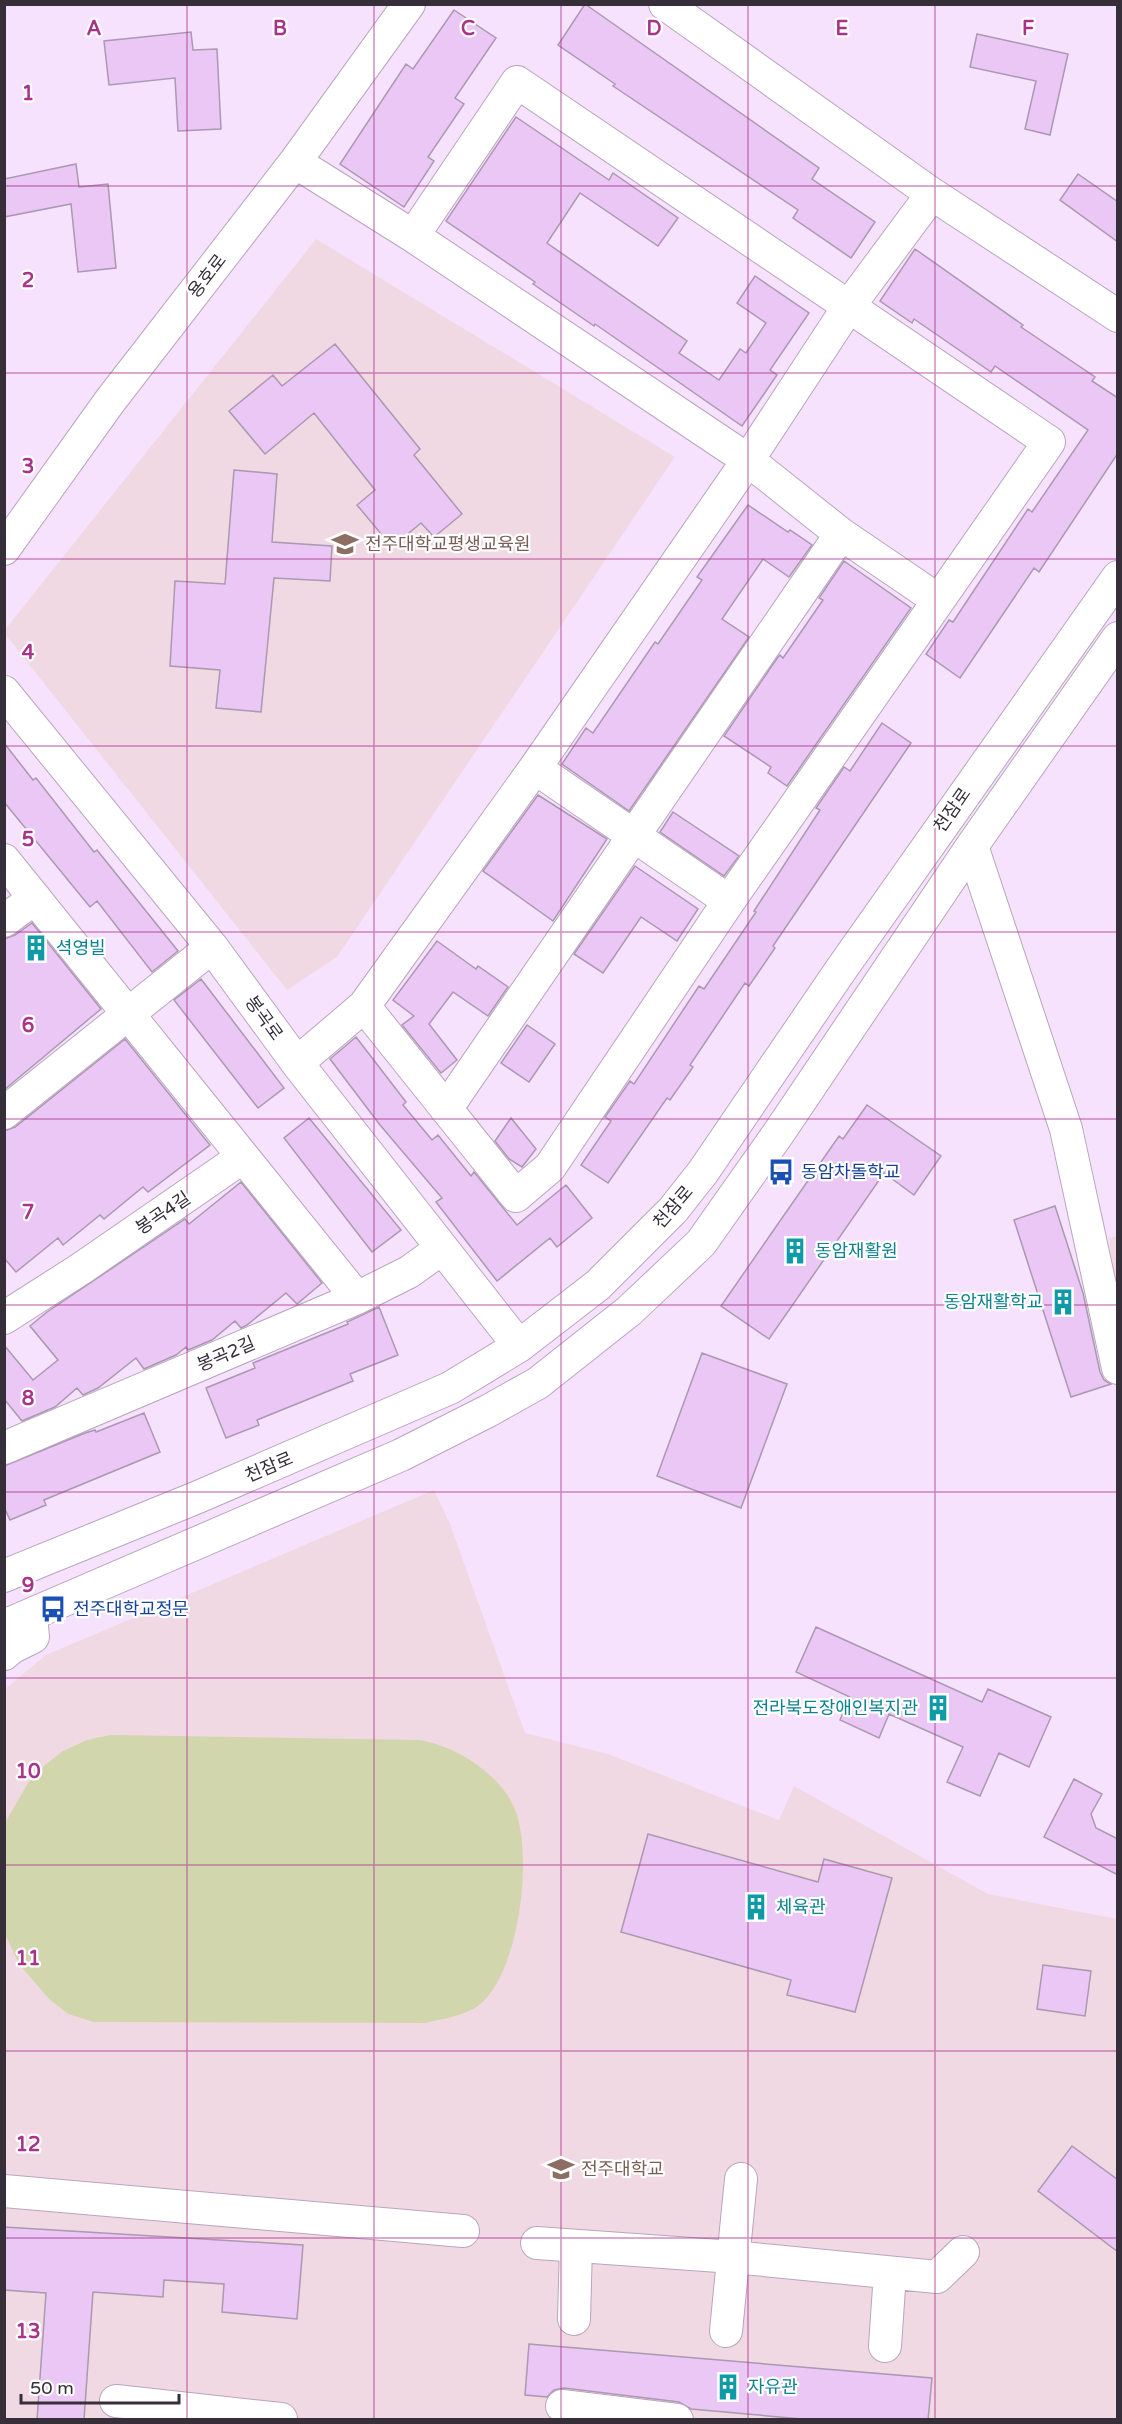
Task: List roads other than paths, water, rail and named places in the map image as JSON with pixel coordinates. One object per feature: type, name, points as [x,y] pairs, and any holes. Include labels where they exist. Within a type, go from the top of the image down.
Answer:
[{"type":"street","name":"용호로","points":[[4,549],[110,401],[295,162],[410,4]]},
{"type":"street","points":[[665,4],[932,194],[1118,316]]},
{"type":"street","points":[[364,1006],[516,1196],[550,1167],[729,900],[1049,442],[517,82],[413,236]]},
{"type":"street","points":[[295,162],[413,236],[748,460],[842,534],[938,600]]},
{"type":"street","points":[[297,1063],[364,1006],[535,768],[748,460],[849,306],[932,194]]},
{"type":"street","points":[[446,1108],[842,534]]},
{"type":"street","name":"천잠로","points":[[4,1576],[375,1422],[450,1388],[519,1346],[605,1277],[673,1210],[703,1172],[840,971],[1118,577]]},
{"type":"street","name":"천잠로","points":[[18,1621],[430,1441],[537,1383],[629,1311],[701,1243],[778,1134],[972,846],[1118,638]]},
{"type":"street","name":"봉곡로","points":[[9,705],[212,947],[297,1063],[519,1346]]},
{"type":"street","points":[[535,768],[729,900]]},
{"type":"street","points":[[972,846],[1066,1129],[1118,1368]]},
{"type":"street","points":[[4,860],[357,1298]]},
{"type":"street","points":[[4,921],[35,898]]},
{"type":"street","points":[[4,1113],[212,947]]},
{"type":"street","name":"봉곡4길","points":[[4,1318],[82,1268],[243,1157]]},
{"type":"street","name":"봉곡2길","points":[[4,1448],[357,1298],[409,1272],[441,1249]]},
{"type":"street","points":[[4,1654],[33,1637],[18,1621]]},
{"type":"street","points":[[726,2331],[741,2179]]},
{"type":"street","points":[[4,2191],[463,2231]]},
{"type":"street","points":[[537,2243],[733,2257],[937,2277],[963,2252]]},
{"type":"street","points":[[574,2319],[576,2246]]},
{"type":"street","points":[[885,2346],[890,2273]]},
{"type":"street","points":[[116,2401],[281,2419]]},
{"type":"street","points":[[562,2406],[677,2420]]},
{"type":"place","name":"전주대학교평생교육원","points":[[345,544]]},
{"type":"place","name":"셕영빌","points":[[36,948]]},
{"type":"place","name":"동암차돌학교","points":[[781,1172]]},
{"type":"place","name":"동암재활원","points":[[795,1251]]},
{"type":"place","name":"동암재활학교","points":[[1063,1302]]},
{"type":"place","name":"전주대학교정문","points":[[53,1609]]},
{"type":"place","name":"전라북도장애인복지관","points":[[938,1708]]},
{"type":"place","name":"체육관","points":[[756,1907]]},
{"type":"place","name":"전주대학교","points":[[561,2169]]},
{"type":"place","name":"자유관","points":[[728,2387]]}]
